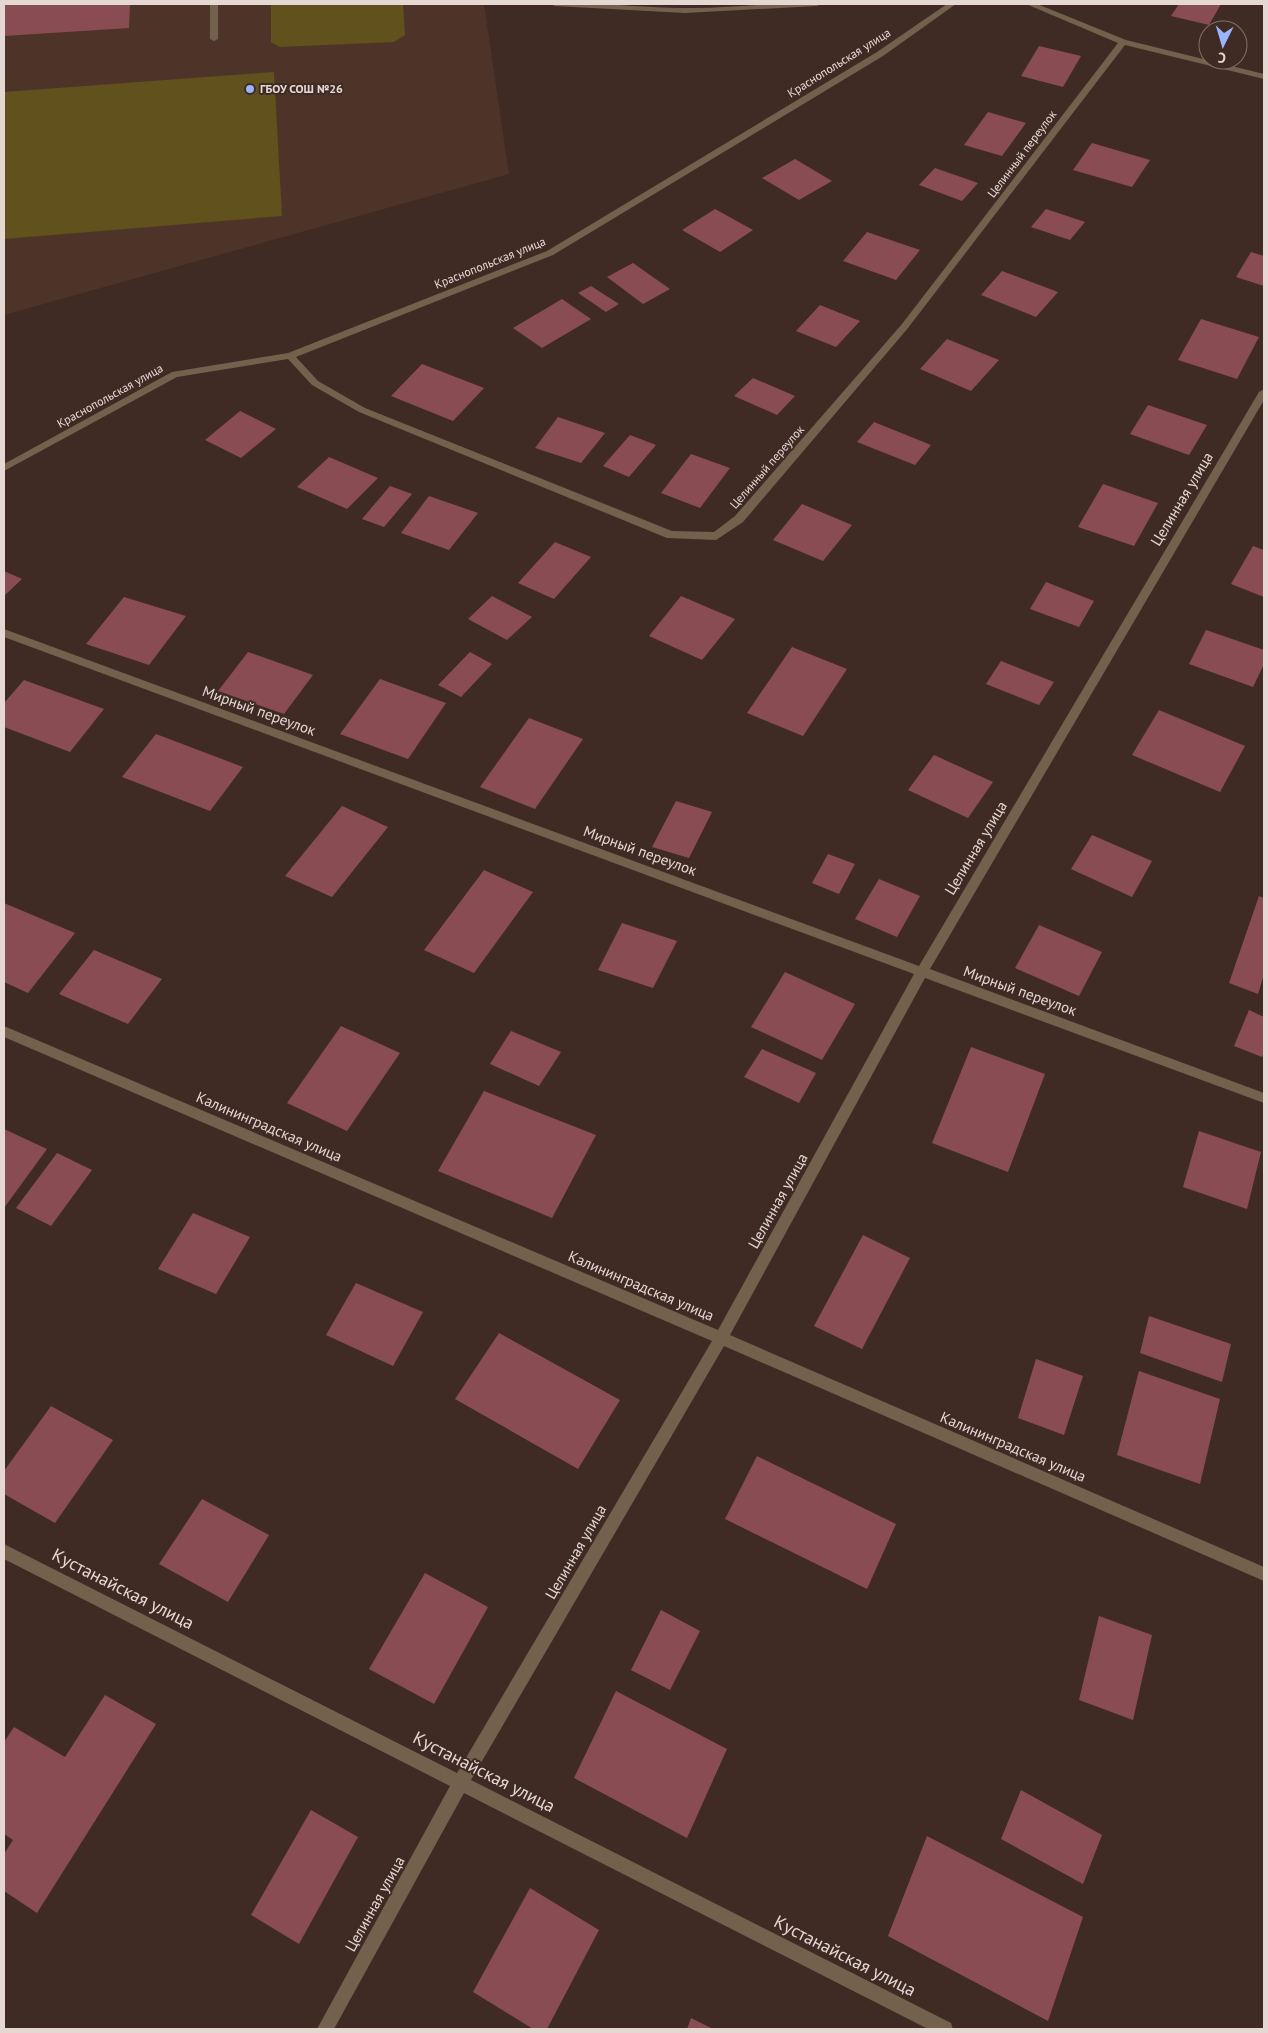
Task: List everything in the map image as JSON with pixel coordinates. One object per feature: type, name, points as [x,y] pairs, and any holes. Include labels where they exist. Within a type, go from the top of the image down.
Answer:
[{"type":"street","points":[[214,4],[214,39]]},
{"type":"street","points":[[555,4],[685,11],[817,4]]},
{"type":"street","name":"Краснопольская улица","points":[[4,468],[175,374],[290,356],[550,253],[880,54],[952,4]]},
{"type":"street","points":[[1030,4],[1123,42],[1264,76]]},
{"type":"street","name":"Целинный переулок","points":[[290,356],[315,383],[362,410],[671,535],[716,536],[739,519],[905,326],[1123,42]]},
{"type":"street","name":"Целинная улица","points":[[324,2029],[460,1782],[721,1338],[922,972],[1264,392]]},
{"type":"street","name":"Мирный переулок","points":[[4,633],[1264,1098]]},
{"type":"street","name":"Калининградская улица","points":[[4,1031],[721,1338],[1264,1574]]},
{"type":"street","name":"Кустанайская улица","points":[[4,1551],[946,2029]]},
{"type":"shaded area","name":"ГБОУ СОШ №26","points":[[4,4],[484,4],[509,174],[4,315]]},
{"type":"shaded area","points":[[271,4],[403,4],[405,35],[394,42],[280,47],[271,42]]},
{"type":"shaded area","points":[[274,72],[282,216],[4,239],[4,92]]},
{"type":"building","points":[[4,4],[130,4],[129,28],[4,36]]},
{"type":"building","points":[[1179,4],[1221,4],[1212,20],[1198,20],[1198,22],[1171,16]]},
{"type":"building","points":[[1039,46],[1081,56],[1063,87],[1021,76]]},
{"type":"building","points":[[988,112],[1026,123],[1002,156],[964,145]]},
{"type":"building","points":[[1092,143],[1150,160],[1132,187],[1073,170]]},
{"type":"building","points":[[795,159],[832,181],[799,200],[762,178]]},
{"type":"building","points":[[935,168],[978,183],[962,201],[919,185]]},
{"type":"building","points":[[715,209],[753,230],[720,252],[682,230]]},
{"type":"building","points":[[1046,209],[1085,222],[1070,240],[1031,227]]},
{"type":"building","points":[[867,232],[920,250],[896,280],[843,261]]},
{"type":"building","points":[[1251,252],[1264,256],[1264,286],[1236,277]]},
{"type":"building","points":[[633,263],[670,289],[643,304],[607,277]]},
{"type":"building","points":[[1002,271],[1058,292],[1036,317],[981,295]]},
{"type":"building","points":[[591,286],[619,304],[606,312],[578,293]]},
{"type":"building","points":[[562,299],[591,319],[542,348],[513,328]]},
{"type":"building","points":[[820,305],[860,321],[836,347],[796,331]]},
{"type":"building","points":[[1201,319],[1259,337],[1237,379],[1178,360]]},
{"type":"building","points":[[947,339],[999,360],[971,391],[920,369]]},
{"type":"building","points":[[422,364],[484,388],[453,421],[391,396]]},
{"type":"building","points":[[753,378],[795,396],[777,415],[734,396]]},
{"type":"building","points":[[1148,405],[1207,425],[1189,455],[1130,434]]},
{"type":"building","points":[[240,411],[276,429],[241,458],[205,440]]},
{"type":"building","points":[[558,417],[605,433],[581,463],[535,448]]},
{"type":"building","points":[[874,422],[931,445],[915,465],[857,442]]},
{"type":"building","points":[[630,435],[656,445],[629,477],[603,466]]},
{"type":"building","points":[[691,454],[730,468],[700,508],[661,493]]},
{"type":"building","points":[[329,457],[378,478],[347,509],[297,487]]},
{"type":"building","points":[[1103,484],[1158,503],[1134,546],[1078,527]]},
{"type":"building","points":[[390,486],[412,494],[384,527],[362,519]]},
{"type":"building","points":[[429,496],[478,513],[449,550],[401,533]]},
{"type":"building","points":[[802,504],[852,525],[823,561],[773,540]]},
{"type":"building","points":[[555,542],[591,557],[554,599],[518,583]]},
{"type":"building","points":[[1253,546],[1264,550],[1264,597],[1231,584]]},
{"type":"building","points":[[4,571],[22,579],[4,596]]},
{"type":"building","points":[[1046,582],[1094,601],[1079,627],[1030,609]]},
{"type":"building","points":[[492,596],[532,617],[507,640],[468,619]]},
{"type":"building","points":[[681,596],[735,619],[702,660],[649,636]]},
{"type":"building","points":[[124,597],[186,616],[149,665],[86,644]]},
{"type":"building","points":[[1206,630],[1264,650],[1264,664],[1253,687],[1189,664]]},
{"type":"building","points":[[792,647],[847,669],[803,736],[747,713]]},
{"type":"building","points":[[248,652],[313,675],[284,714],[218,691]]},
{"type":"building","points":[[470,652],[492,664],[461,697],[438,685]]},
{"type":"building","points":[[1001,661],[1054,682],[1039,705],[986,684]]},
{"type":"building","points":[[380,679],[446,703],[408,759],[340,734]]},
{"type":"building","points":[[24,680],[104,709],[70,752],[4,727],[4,703]]},
{"type":"building","points":[[1159,710],[1245,746],[1220,792],[1132,755]]},
{"type":"building","points":[[529,718],[583,739],[535,809],[480,787]]},
{"type":"building","points":[[156,734],[243,767],[210,811],[122,777]]},
{"type":"building","points":[[934,755],[993,782],[968,818],[908,790]]},
{"type":"building","points":[[676,801],[712,812],[689,858],[652,847]]},
{"type":"building","points":[[342,806],[388,827],[332,897],[285,876]]},
{"type":"building","points":[[1092,835],[1152,861],[1132,897],[1071,869]]},
{"type":"building","points":[[828,854],[855,864],[839,894],[812,883]]},
{"type":"building","points":[[484,870],[533,892],[474,973],[424,950]]},
{"type":"building","points":[[879,879],[920,896],[897,937],[855,919]]},
{"type":"building","points":[[1259,896],[1264,898],[1264,974],[1258,994],[1229,983]]},
{"type":"building","points":[[4,903],[75,933],[28,993],[4,982]]},
{"type":"building","points":[[622,923],[677,941],[653,988],[598,970]]},
{"type":"building","points":[[1039,925],[1102,952],[1079,996],[1015,968]]},
{"type":"building","points":[[94,950],[162,979],[128,1024],[59,994]]},
{"type":"building","points":[[785,972],[855,1004],[822,1060],[751,1027]]},
{"type":"building","points":[[1249,1010],[1264,1017],[1264,1053],[1262,1057],[1234,1046]]},
{"type":"building","points":[[341,1026],[400,1053],[347,1131],[287,1103]]},
{"type":"building","points":[[511,1031],[561,1052],[539,1086],[490,1064]]},
{"type":"building","points":[[971,1047],[1045,1074],[1008,1172],[932,1143]]},
{"type":"building","points":[[762,1049],[816,1073],[799,1103],[744,1077]]},
{"type":"building","points":[[484,1091],[596,1135],[552,1218],[438,1171]]},
{"type":"building","points":[[4,1129],[47,1149],[4,1208]]},
{"type":"building","points":[[1199,1131],[1261,1152],[1247,1209],[1183,1187]]},
{"type":"building","points":[[57,1153],[92,1170],[51,1226],[16,1208]]},
{"type":"building","points":[[193,1213],[250,1237],[216,1294],[158,1269]]},
{"type":"building","points":[[863,1235],[910,1258],[862,1349],[814,1326]]},
{"type":"building","points":[[356,1283],[423,1312],[393,1366],[326,1335]]},
{"type":"building","points":[[1149,1316],[1231,1344],[1222,1382],[1140,1353]]},
{"type":"building","points":[[499,1333],[620,1400],[578,1469],[455,1399]]},
{"type":"building","points":[[1036,1359],[1083,1376],[1064,1435],[1018,1418]]},
{"type":"building","points":[[1139,1371],[1220,1399],[1200,1484],[1117,1455]]},
{"type":"building","points":[[51,1406],[113,1440],[55,1523],[4,1494],[4,1471]]},
{"type":"building","points":[[757,1456],[896,1524],[867,1589],[725,1519]]},
{"type":"building","points":[[202,1499],[269,1535],[228,1602],[159,1564]]},
{"type":"building","points":[[425,1573],[488,1607],[434,1704],[369,1669]]},
{"type":"building","points":[[661,1610],[700,1631],[670,1690],[631,1670]]},
{"type":"building","points":[[1099,1616],[1152,1635],[1133,1720],[1079,1700]]},
{"type":"building","points":[[616,1691],[727,1749],[687,1838],[574,1778]]},
{"type":"building","points":[[105,1695],[156,1724],[37,1913],[4,1891],[4,1854],[13,1840],[4,1834],[4,1742],[14,1727],[65,1757]]},
{"type":"building","points":[[1021,1790],[1102,1835],[1083,1884],[1001,1839]]},
{"type":"building","points":[[311,1810],[358,1837],[299,1944],[251,1915]]},
{"type":"building","points":[[927,1836],[1083,1917],[1048,2021],[888,1936]]},
{"type":"building","points":[[530,1888],[599,1930],[547,2029],[533,2029],[473,1992]]},
{"type":"building","points":[[691,2018],[713,2029],[687,2029]]},
{"type":"place","name":"ГБОУ СОШ №26","points":[[250,89]]}]
